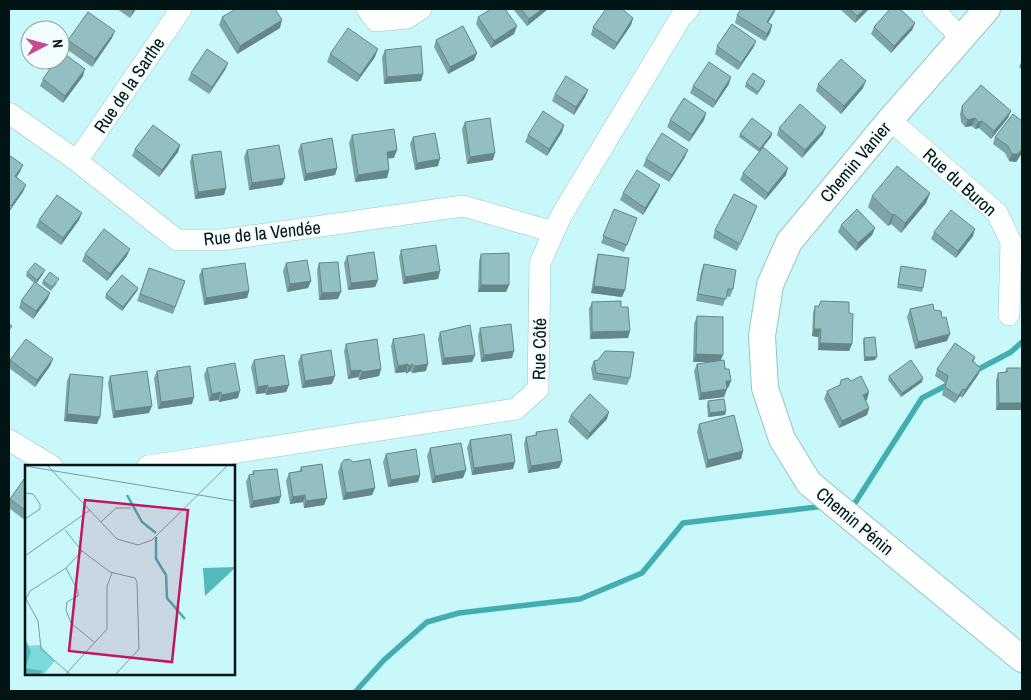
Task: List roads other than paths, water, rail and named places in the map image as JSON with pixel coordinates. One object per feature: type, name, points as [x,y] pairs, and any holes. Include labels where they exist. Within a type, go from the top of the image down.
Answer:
[{"type":"street","name":"Rue de la Sarthe","points":[[77,161],[180,9]]},
{"type":"street","points":[[367,9],[376,21],[407,18],[421,9]]},
{"type":"street","points":[[933,9],[961,38]]},
{"type":"street","name":"Chemin Vanier","points":[[762,336],[770,285],[790,242],[890,120],[986,9]]},
{"type":"street","name":"Rue Côté","points":[[154,465],[516,409],[538,389],[540,263],[561,216],[680,12]]},
{"type":"street","name":"Rue de la Vendée","points":[[9,113],[77,161],[177,240],[222,240],[463,206],[554,232]]},
{"type":"street","name":"Rue du Buron","points":[[890,120],[997,213],[1011,242],[1009,315]]},
{"type":"street","name":"Chemin Pénin","points":[[762,336],[765,388],[782,440],[809,483],[1022,659]]},
{"type":"street","points":[[9,440],[50,465]]},
{"type":"waterway","points":[[975,371],[1011,352],[1022,342]]},
{"type":"waterway","points":[[846,504],[855,503],[922,398],[949,384]]},
{"type":"waterway","points":[[356,691],[384,660],[427,622],[459,613],[580,599],[642,573],[683,523],[825,506]]}]
